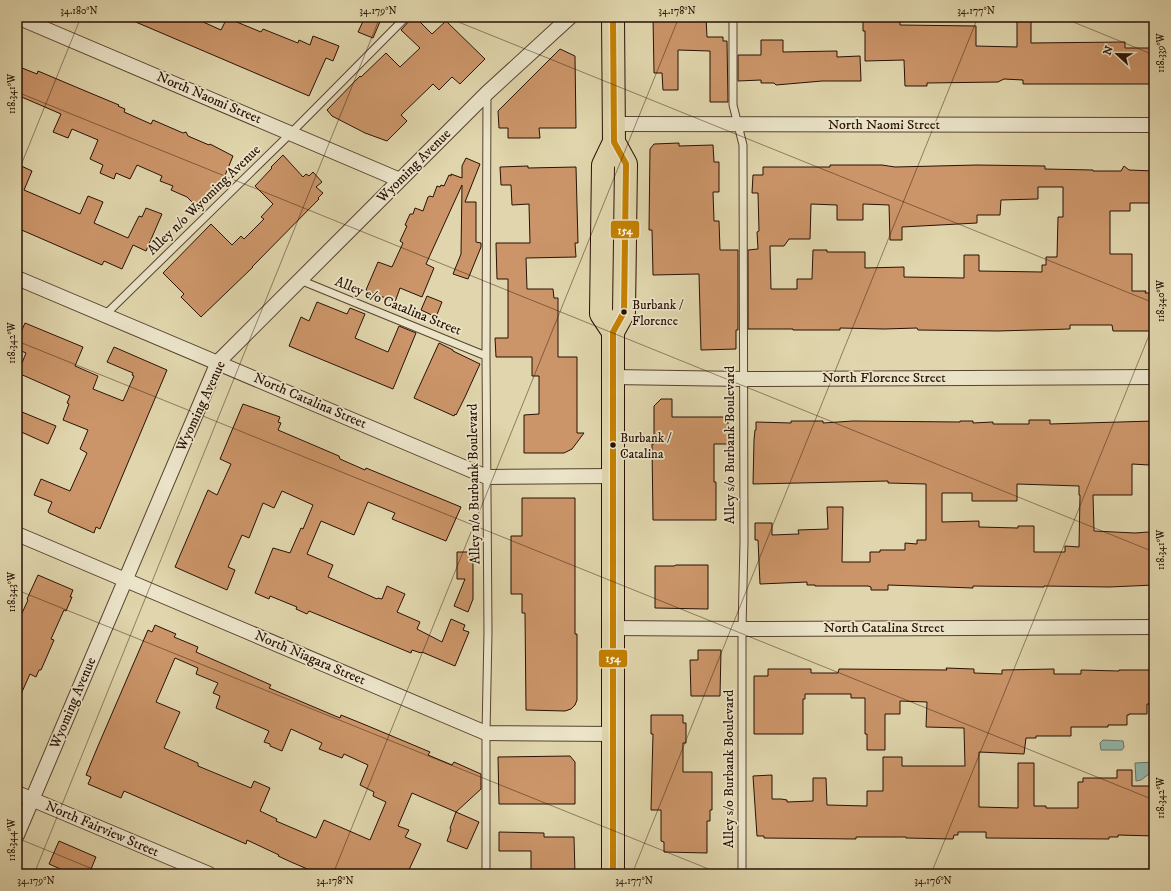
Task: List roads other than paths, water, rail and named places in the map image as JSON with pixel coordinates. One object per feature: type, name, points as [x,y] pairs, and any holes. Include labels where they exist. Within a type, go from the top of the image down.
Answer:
[{"type":"main road","points":[[613,17],[614,133],[603,165],[601,314],[613,332],[613,874]]},
{"type":"street","name":"North Naomi Street","points":[[18,17],[400,180]]},
{"type":"street","name":"Wyoming Avenue","points":[[17,835],[218,362],[486,93],[570,17]]},
{"type":"street","name":"North Naomi Street","points":[[614,133],[738,125],[1154,125]]},
{"type":"street","name":"North Catalina Street","points":[[17,278],[487,477],[613,476]]},
{"type":"street","name":"North Florence Street","points":[[613,377],[743,379],[1154,377]]},
{"type":"street","name":"North Niagara Street","points":[[17,534],[486,733],[613,734]]},
{"type":"street","name":"North Catalina Street","points":[[613,628],[742,629],[1154,627]]},
{"type":"street","name":"North Fairview Street","points":[[17,793],[209,874]]},
{"type":"lane","name":"Alley n/o Wyoming Avenue","points":[[105,315],[291,133],[406,17]]},
{"type":"lane","name":"Alley s/o Burbank Boulevard","points":[[733,17],[733,105],[743,145],[744,542],[742,629],[742,874]]},
{"type":"lane","name":"Alley n/o Burbank Boulevard","points":[[486,93],[488,632],[486,874]]},
{"type":"lane","name":"Alley e/o Catalina Street","points":[[300,280],[486,356]]},
{"type":"water","points":[[1103,740],[1123,741],[1124,747],[1122,750],[1101,750],[1100,743]]},
{"type":"water","points":[[1154,762],[1154,776],[1149,774],[1141,780],[1136,781],[1135,763]]},
{"type":"place","name":"Burbank / Florence","points":[[624,312]]},
{"type":"place","name":"Burbank / Catalina","points":[[613,445]]}]
